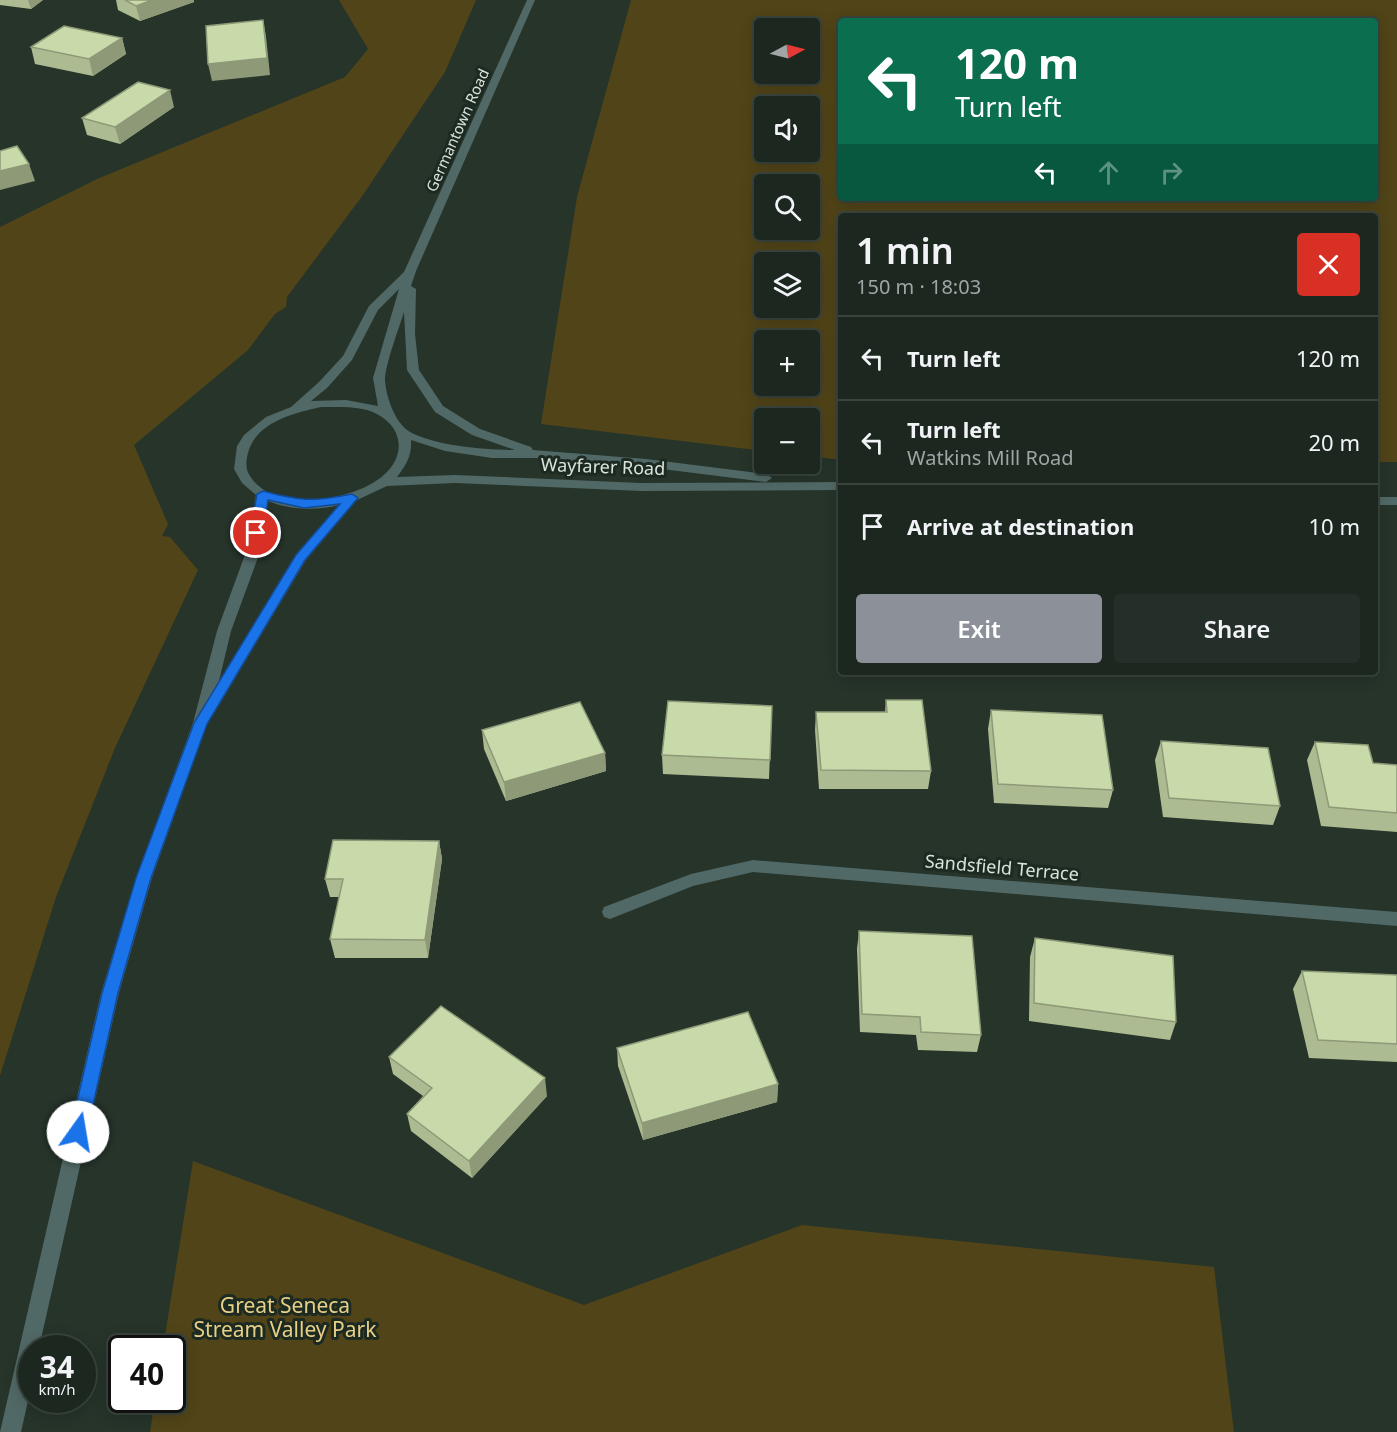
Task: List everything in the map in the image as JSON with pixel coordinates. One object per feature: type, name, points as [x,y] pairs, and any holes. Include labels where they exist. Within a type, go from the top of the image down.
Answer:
[{"type":"street","name":"Germantown Road","points":[[386,414],[379,378],[387,343],[410,272],[531,0]]},
{"type":"street","name":"Germantown Road","points":[[295,408],[323,385],[348,357],[373,308],[410,272]]},
{"type":"street","points":[[410,272],[409,334],[413,370],[439,409],[476,432],[537,454]]},
{"type":"street","points":[[321,403],[347,403],[386,414],[398,423],[405,434],[407,450],[400,467],[384,482],[352,498],[328,503],[304,504],[282,501],[263,494],[247,482],[239,466],[241,449],[252,433],[271,419],[295,408],[321,403]]},
{"type":"street","name":"Wayfarer Road","points":[[405,434],[445,447],[492,454],[537,454],[646,463],[820,485]]},
{"type":"street","name":"Wayfarer Road","points":[[384,482],[455,479],[640,487],[838,486]]},
{"type":"street","points":[[10,1432],[110,993],[144,878],[201,723],[224,631],[253,552],[263,494]]},
{"type":"street","points":[[201,723],[301,557],[352,498]]},
{"type":"street","points":[[1378,501],[1397,501]]},
{"type":"street","name":"Sandsfield Terrace","points":[[610,912],[691,880],[753,866],[1397,919]]},
{"type":"green space","points":[[339,0],[476,0],[445,72],[363,195],[287,297],[286,307],[275,314],[248,350],[134,445],[168,524],[162,536],[170,537],[198,570],[115,748],[56,897],[0,1076],[0,227],[97,179],[345,77],[368,49]]},
{"type":"green space","points":[[631,0],[1397,0],[1397,462],[1378,462],[1378,213],[838,213],[838,460],[820,457],[820,408],[754,408],[754,450],[541,424],[577,197]]},
{"type":"green space","name":"Great Seneca Stream Valley Park","points":[[193,1161],[584,1305],[802,1225],[1214,1267],[1234,1432],[150,1432],[153,1413],[186,1413],[186,1335],[165,1335]]},
{"type":"building","points":[[125,0],[152,0],[136,6]]},
{"type":"building","points":[[263,20],[267,58],[208,64],[206,26]]},
{"type":"building","points":[[64,26],[122,38],[89,59],[31,47]]},
{"type":"building","points":[[138,82],[170,90],[115,127],[82,118]]},
{"type":"building","points":[[17,146],[29,164],[0,171],[0,151]]},
{"type":"building","points":[[886,700],[922,700],[931,771],[821,770],[816,712],[887,712]]},
{"type":"building","points":[[668,701],[772,706],[770,760],[662,755]]},
{"type":"building","points":[[580,702],[605,753],[504,782],[482,730]]},
{"type":"building","points":[[991,710],[1102,715],[1113,790],[998,784]]},
{"type":"building","points":[[1161,741],[1268,748],[1280,806],[1169,798]]},
{"type":"building","points":[[1315,742],[1368,745],[1373,763],[1397,765],[1397,813],[1329,807]]},
{"type":"building","points":[[333,840],[439,841],[425,940],[330,939],[343,879],[325,879]]},
{"type":"building","points":[[859,931],[972,936],[981,1035],[921,1032],[920,1017],[862,1014]]},
{"type":"building","points":[[1035,938],[1173,956],[1176,1022],[1034,1003]]},
{"type":"building","points":[[1302,971],[1397,975],[1397,1044],[1318,1040]]},
{"type":"building","points":[[441,1006],[545,1078],[469,1161],[407,1114],[432,1088],[389,1057]]},
{"type":"building","points":[[748,1012],[778,1084],[642,1123],[617,1048]]},
{"type":"route","points":[[78,1132],[110,993],[144,878],[201,723],[301,557],[352,498],[328,503],[304,504],[282,501],[263,494],[256,533]]}]
